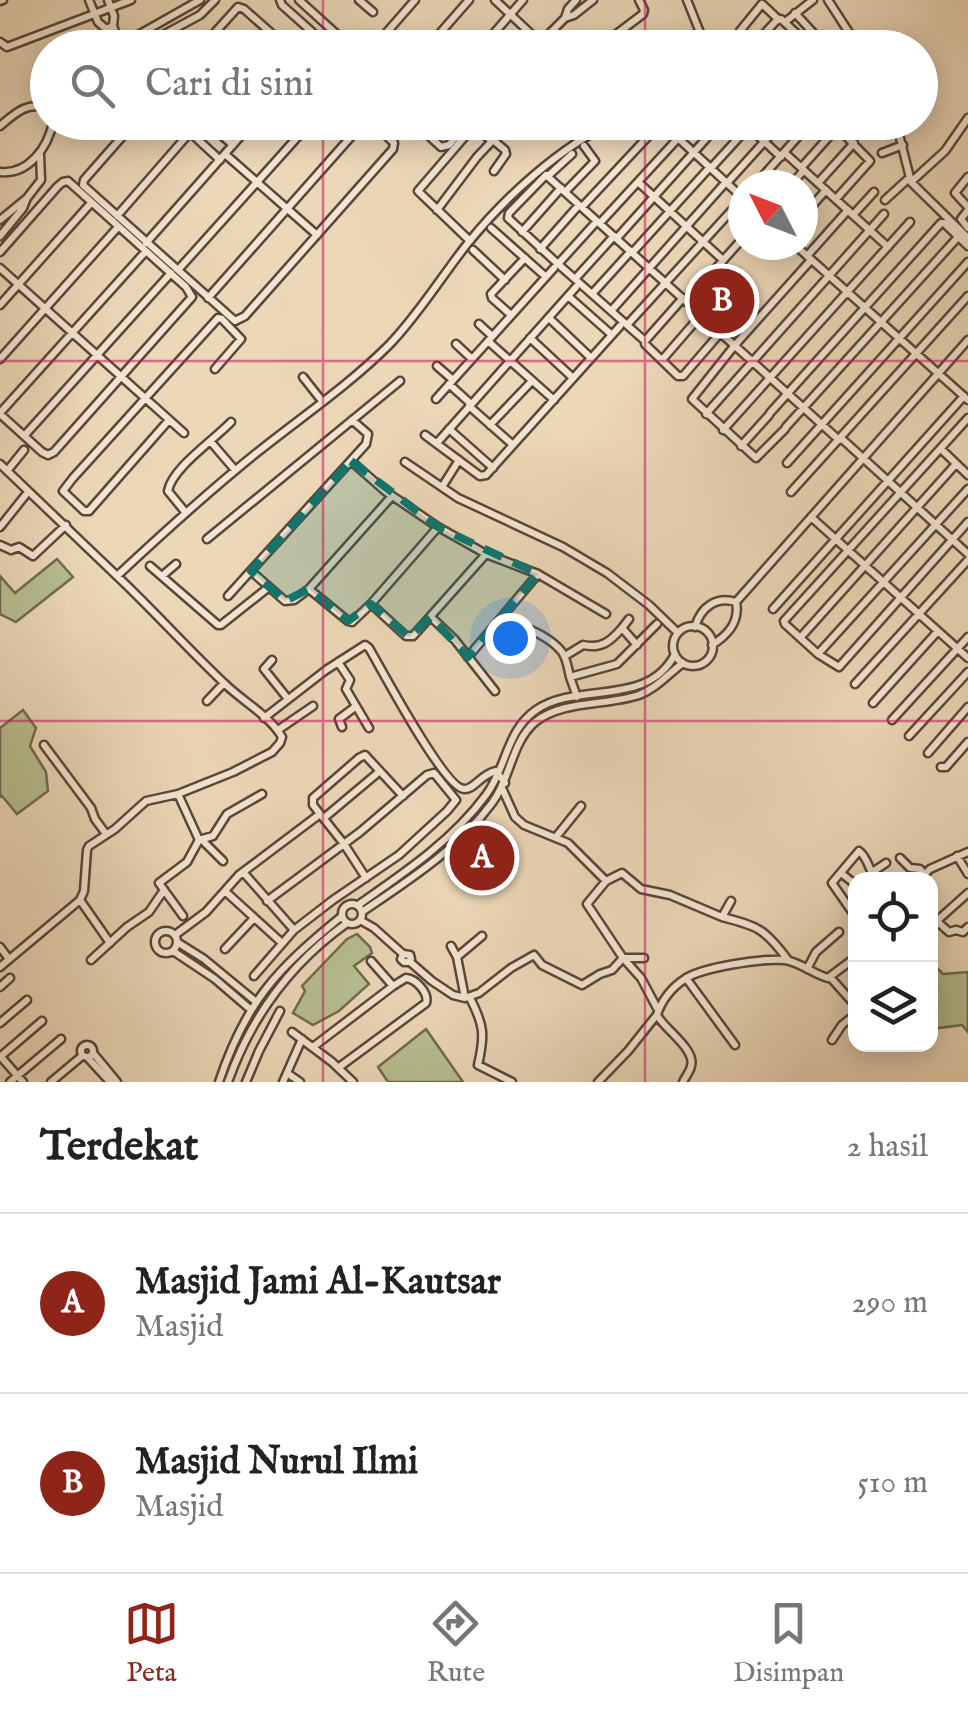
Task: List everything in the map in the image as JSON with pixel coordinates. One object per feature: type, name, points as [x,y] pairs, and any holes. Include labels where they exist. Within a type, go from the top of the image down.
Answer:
[{"type":"street","points":[[89,0],[98,22],[110,28],[114,16],[110,4]]},
{"type":"street","points":[[48,30],[94,14],[110,4],[131,0]]},
{"type":"street","points":[[145,30],[200,0]]},
{"type":"street","points":[[172,30],[200,15],[215,0]]},
{"type":"street","points":[[280,0],[310,30]]},
{"type":"street","points":[[298,0],[332,30]]},
{"type":"street","points":[[388,30],[415,0]]},
{"type":"street","points":[[443,30],[469,0]]},
{"type":"street","points":[[494,0],[525,30]]},
{"type":"street","points":[[496,30],[523,0]]},
{"type":"street","points":[[554,30],[576,0]]},
{"type":"street","points":[[565,18],[593,0]]},
{"type":"street","points":[[622,30],[643,14],[638,0]]},
{"type":"street","points":[[688,0],[698,30]]},
{"type":"street","points":[[772,30],[813,0]]},
{"type":"street","points":[[828,0],[847,30]]},
{"type":"street","points":[[363,1],[373,12]]},
{"type":"street","points":[[741,30],[762,4],[792,30]]},
{"type":"street","points":[[217,30],[238,7],[267,30]]},
{"type":"street","points":[[795,13],[811,30]]},
{"type":"street","points":[[4,45],[30,36]]},
{"type":"street","points":[[0,126],[30,107]]},
{"type":"street","points":[[885,200],[945,151],[968,118]]},
{"type":"street","points":[[0,172],[16,172],[28,164],[40,154],[47,140]]},
{"type":"street","points":[[119,140],[84,180],[84,186],[174,272],[229,317],[239,320],[394,146],[392,140]]},
{"type":"street","points":[[117,216],[184,140]]},
{"type":"street","points":[[199,140],[257,182],[317,235]]},
{"type":"street","points":[[225,140],[232,146]]},
{"type":"street","points":[[174,272],[192,297],[54,452],[48,455],[0,414],[237,140]]},
{"type":"street","points":[[25,435],[294,140]]},
{"type":"street","points":[[208,298],[348,140]]},
{"type":"street","points":[[462,140],[418,191],[470,240]]},
{"type":"street","points":[[117,576],[235,470],[376,358],[410,322],[470,240],[539,171],[581,140]]},
{"type":"street","points":[[540,249],[644,140]]},
{"type":"street","points":[[436,399],[676,140]]},
{"type":"street","points":[[680,140],[726,182]]},
{"type":"street","points":[[437,443],[549,318],[615,237],[705,140]]},
{"type":"street","points":[[592,294],[734,140]]},
{"type":"street","points":[[768,170],[795,140]]},
{"type":"street","points":[[612,312],[764,142],[802,169],[825,140]]},
{"type":"street","points":[[836,199],[870,162],[851,140]]},
{"type":"street","points":[[901,140],[910,180],[968,242]]},
{"type":"street","points":[[438,210],[491,141],[506,154],[494,172]]},
{"type":"street","points":[[854,143],[818,183],[888,247]]},
{"type":"street","points":[[882,153],[902,145]]},
{"type":"street","points":[[522,232],[596,160],[584,146]]},
{"type":"street","points":[[0,236],[11,215],[41,180],[40,154]]},
{"type":"street","points":[[572,154],[544,176],[509,213],[510,221],[556,266],[645,341],[678,376],[683,376],[721,332]]},
{"type":"street","points":[[548,176],[968,557],[856,684]]},
{"type":"street","points":[[968,177],[955,190],[966,211],[962,222],[968,228]]},
{"type":"street","points":[[0,252],[63,182],[68,182],[146,247]]},
{"type":"street","points":[[638,182],[724,260]]},
{"type":"street","points":[[818,199],[826,190]]},
{"type":"street","points":[[818,248],[874,192]]},
{"type":"street","points":[[0,305],[92,204]]},
{"type":"street","points":[[425,434],[480,476],[486,476],[728,213]]},
{"type":"street","points":[[706,414],[884,214]]},
{"type":"street","points":[[0,220],[11,215]]},
{"type":"street","points":[[724,430],[910,222]]},
{"type":"street","points":[[741,446],[940,223],[968,242]]},
{"type":"street","points":[[0,359],[118,227]]},
{"type":"street","points":[[491,228],[546,277]]},
{"type":"street","points":[[807,260],[692,396],[692,402],[754,458],[958,237]]},
{"type":"street","points":[[473,250],[505,280]]},
{"type":"street","points":[[645,341],[728,255]]},
{"type":"street","points":[[512,315],[492,296],[524,258]]},
{"type":"street","points":[[811,260],[963,396]]},
{"type":"street","points":[[786,463],[968,262]]},
{"type":"street","points":[[0,268],[184,434]]},
{"type":"street","points":[[568,296],[612,336]]},
{"type":"street","points":[[792,492],[968,296]]},
{"type":"street","points":[[662,360],[701,315]]},
{"type":"street","points":[[169,420],[89,510],[84,511],[68,498],[63,491],[222,318],[241,339],[215,370]]},
{"type":"street","points":[[549,318],[592,358]]},
{"type":"street","points":[[479,324],[510,361],[554,400]]},
{"type":"street","points":[[530,338],[573,378]]},
{"type":"street","points":[[712,645],[730,631],[736,618],[736,602],[968,340]]},
{"type":"street","points":[[456,344],[472,359]]},
{"type":"street","points":[[437,366],[470,405],[513,445]]},
{"type":"street","points":[[303,376],[322,401]]},
{"type":"street","points":[[490,424],[532,380]]},
{"type":"street","points":[[773,610],[963,396],[968,381]]},
{"type":"street","points":[[207,539],[400,382]]},
{"type":"street","points":[[968,418],[784,621],[839,668],[968,522]]},
{"type":"street","points":[[228,596],[369,438],[352,420]]},
{"type":"street","points":[[186,513],[168,491],[170,481],[231,422]]},
{"type":"street","points":[[450,429],[493,468]]},
{"type":"street","points":[[211,442],[235,470]]},
{"type":"street","points":[[0,967],[80,900],[87,850],[146,801],[178,794],[233,772],[272,752],[282,737],[3,468],[24,450]]},
{"type":"street","points":[[941,450],[968,475]]},
{"type":"street","points":[[442,486],[459,460]]},
{"type":"street","points":[[351,461],[438,528],[486,554],[538,574],[606,614]]},
{"type":"street","points":[[405,462],[478,508],[563,547],[607,573],[678,633]]},
{"type":"street","points":[[800,638],[956,464]]},
{"type":"street","points":[[818,654],[968,489]]},
{"type":"street","points":[[0,527],[28,492]]},
{"type":"street","points":[[251,571],[289,602],[309,589],[392,496]]},
{"type":"street","points":[[811,517],[968,658]]},
{"type":"street","points":[[0,545],[11,550],[19,547],[33,556],[66,525]]},
{"type":"street","points":[[309,589],[348,622],[356,620],[438,528]]},
{"type":"street","points":[[371,604],[409,638],[486,554]]},
{"type":"street","points":[[162,576],[176,564]]},
{"type":"street","points":[[150,566],[218,626],[269,587]]},
{"type":"street","points":[[468,657],[538,574]]},
{"type":"street","points":[[695,627],[708,606],[720,600],[736,602]]},
{"type":"street","points":[[431,617],[495,691]]},
{"type":"street","points":[[502,617],[551,642],[565,656],[577,697]]},
{"type":"street","points":[[565,656],[583,645],[603,646],[629,619]]},
{"type":"street","points":[[570,677],[616,664],[657,624]]},
{"type":"street","points":[[695,627],[705,631],[712,645],[704,663],[683,663],[675,654],[678,633],[695,627]]},
{"type":"street","points":[[622,628],[637,644]]},
{"type":"street","points":[[873,702],[938,630]]},
{"type":"street","points":[[892,720],[968,637]]},
{"type":"street","points":[[264,718],[365,646],[453,784],[462,790],[470,789],[486,774],[499,772]]},
{"type":"street","points":[[345,920],[355,924],[360,913],[446,839],[487,794],[512,737],[527,717],[548,703],[639,685],[664,669],[675,654]]},
{"type":"street","points":[[272,660],[264,670],[288,699]]},
{"type":"street","points":[[338,662],[350,680],[346,689],[369,728]]},
{"type":"street","points":[[360,913],[416,876],[454,846],[476,822],[504,786],[520,740],[535,722],[554,711],[644,693],[683,663]]},
{"type":"street","points":[[909,736],[968,672]]},
{"type":"street","points":[[207,701],[224,683]]},
{"type":"street","points":[[278,730],[312,706]]},
{"type":"street","points":[[342,727],[340,717],[355,707]]},
{"type":"street","points":[[928,753],[968,707]]},
{"type":"street","points":[[942,767],[968,742]]},
{"type":"street","points":[[44,745],[106,834]]},
{"type":"street","points":[[366,878],[313,805],[314,798],[365,755],[403,796]]},
{"type":"street","points":[[173,950],[176,938],[243,872],[380,771]]},
{"type":"street","points":[[499,772],[514,817],[576,850],[606,880]]},
{"type":"street","points":[[254,976],[294,930],[399,855],[456,800],[434,774],[427,775],[267,901]]},
{"type":"street","points":[[178,794],[201,840],[223,862]]},
{"type":"street","points":[[183,916],[160,881],[188,862],[201,840],[217,832],[227,814],[262,794]]},
{"type":"street","points":[[556,837],[581,806]]},
{"type":"street","points":[[848,906],[832,884],[859,851],[872,872]]},
{"type":"street","points":[[929,872],[968,852]]},
{"type":"street","points":[[956,856],[968,874]]},
{"type":"street","points":[[900,858],[908,867],[922,872]]},
{"type":"street","points":[[878,872],[886,863]]},
{"type":"street","points":[[243,872],[294,930]]},
{"type":"street","points":[[683,1082],[691,1067],[690,1055],[660,1022],[642,978],[623,958],[587,904],[606,880],[622,872],[641,889],[670,895],[722,918],[760,928],[788,960],[830,977],[848,997]]},
{"type":"street","points":[[841,873],[848,879]]},
{"type":"street","points":[[91,960],[149,912],[164,890]]},
{"type":"street","points":[[226,892],[282,943]]},
{"type":"street","points":[[968,892],[939,921],[952,932],[961,933],[968,928]]},
{"type":"street","points":[[80,900],[110,944]]},
{"type":"street","points":[[722,918],[731,901]]},
{"type":"street","points":[[280,1011],[245,1082],[229,1080],[238,1054],[275,992],[298,964],[345,920],[346,906],[360,913],[432,982],[453,996],[467,998],[534,955],[542,965],[582,985],[612,970],[623,958],[644,958]]},
{"type":"street","points":[[225,949],[254,918]]},
{"type":"street","points":[[219,1082],[228,1054],[266,986],[292,958],[345,920]]},
{"type":"street","points":[[218,976],[173,950],[163,952],[155,942],[158,935],[170,931],[252,1006]]},
{"type":"street","points":[[807,969],[816,952],[839,932]]},
{"type":"street","points":[[457,957],[482,936]]},
{"type":"street","points":[[450,946],[457,957],[467,998],[482,1020],[478,1065],[512,1082]]},
{"type":"street","points":[[0,947],[9,958]]},
{"type":"street","points":[[598,1082],[628,1051],[671,991],[686,978],[746,963],[788,960]]},
{"type":"street","points":[[371,961],[393,986]]},
{"type":"street","points":[[830,977],[850,962]]},
{"type":"street","points":[[0,987],[10,978]]},
{"type":"street","points":[[686,978],[735,1045]]},
{"type":"street","points":[[313,1047],[393,986],[411,979],[428,1000],[338,1068]]},
{"type":"street","points":[[266,986],[275,992]]},
{"type":"street","points":[[0,1024],[27,1000]]},
{"type":"street","points":[[832,1040],[848,1020]]},
{"type":"street","points":[[20,1079],[0,1056],[42,1021]]},
{"type":"street","points":[[292,1032],[353,1082]]},
{"type":"street","points":[[10,1082],[20,1079],[61,1039]]},
{"type":"street","points":[[283,1082],[302,1039]]},
{"type":"street","points":[[51,1082],[88,1056],[113,1082]]},
{"type":"street","points":[[287,1072],[300,1082]]},
{"type":"highlighted area","points":[[351,461],[438,527],[538,574],[468,657],[431,617],[409,637],[371,604],[348,621],[309,589],[285,601],[251,571]]},
{"type":"green space","points":[[57,559],[73,577],[16,622],[0,614],[0,576],[15,593]]},
{"type":"green space","points":[[23,710],[36,728],[30,746],[46,772],[48,791],[17,814],[0,797],[0,728]]},
{"type":"green space","points":[[357,934],[372,953],[354,966],[369,984],[339,1011],[313,1025],[293,1013],[305,991],[302,986],[347,939]]},
{"type":"green space","points":[[938,969],[943,974],[968,972],[968,1032],[962,1025],[938,1028]]},
{"type":"green space","points":[[426,1029],[463,1082],[388,1082],[378,1067]]},
{"type":"place","name":"Masjid Nurul Ilmi","points":[[722,301]]},
{"type":"place","name":"Masjid Jami Al-Kautsar","points":[[482,858]]}]
